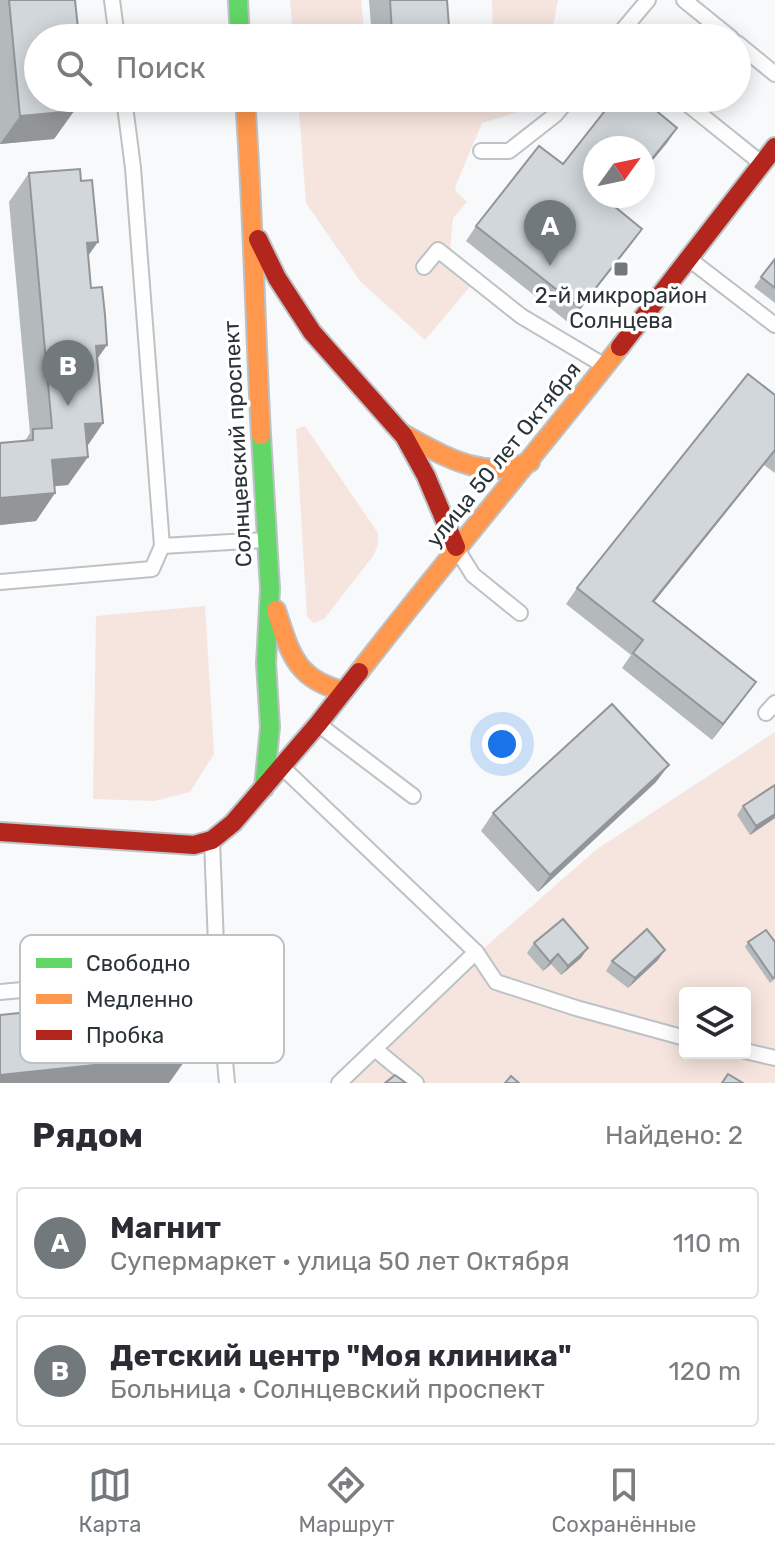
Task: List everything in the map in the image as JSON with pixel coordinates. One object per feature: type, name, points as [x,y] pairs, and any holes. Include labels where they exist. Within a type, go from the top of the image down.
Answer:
[{"type":"street","points":[[238,0],[239,24]]},
{"type":"street","name":"Солнцевский проспект","points":[[246,112],[253,205],[253,289],[265,540],[270,589],[266,663],[270,727],[264,788]]},
{"type":"street","name":"улица 50 лет Октября","points":[[212,840],[233,823],[318,724],[456,547],[530,462],[775,147]]},
{"type":"street","points":[[253,205],[257,237],[271,271],[293,306],[346,372],[403,434],[439,504],[456,547]]},
{"type":"street","points":[[403,434],[455,459],[488,470],[508,470],[530,462]]},
{"type":"street","points":[[270,589],[288,647],[305,676],[322,688],[344,691]]},
{"type":"street","points":[[0,832],[194,845],[212,840]]},
{"type":"lane","points":[[112,0],[115,24]]},
{"type":"lane","points":[[628,24],[648,0]]},
{"type":"lane","points":[[684,0],[714,24]]},
{"type":"lane","points":[[751,54],[775,74]]},
{"type":"lane","points":[[0,582],[152,569],[162,546],[133,168],[126,112]]},
{"type":"lane","points":[[481,151],[509,151],[557,112]]},
{"type":"lane","points":[[697,112],[762,164]]},
{"type":"lane","points":[[424,267],[438,250],[521,316],[606,366]]},
{"type":"lane","points":[[687,258],[775,325]]},
{"type":"lane","points":[[162,546],[265,540]]},
{"type":"lane","points":[[456,547],[473,575],[520,613]]},
{"type":"lane","points":[[318,724],[413,796]]},
{"type":"lane","points":[[282,767],[476,952],[496,982],[679,1036]]},
{"type":"lane","points":[[212,840],[216,935]]},
{"type":"lane","points":[[339,1083],[476,952]]},
{"type":"lane","points":[[0,992],[20,990]]},
{"type":"lane","points":[[376,1050],[416,1083]]},
{"type":"lane","points":[[751,1052],[775,1058]]},
{"type":"lane","points":[[225,1063],[227,1083]]},
{"type":"shaded area","points":[[290,0],[361,0],[364,24],[292,24]]},
{"type":"shaded area","points":[[492,0],[558,0],[554,24],[493,24]]},
{"type":"shaded area","points":[[299,112],[518,112],[482,123],[456,185],[455,190],[467,202],[453,218],[450,252],[473,283],[425,340],[360,281],[306,203]]},
{"type":"shaded area","points":[[305,426],[378,533],[378,545],[373,556],[324,619],[314,623],[307,617],[296,429]]},
{"type":"shaded area","points":[[205,606],[214,754],[190,792],[154,801],[93,799],[96,616]]},
{"type":"shaded area","points":[[775,732],[775,1083],[330,1083],[597,849]]},
{"type":"building","points":[[9,0],[75,0],[78,24],[24,24],[24,112],[63,112],[20,116]]},
{"type":"building","points":[[390,0],[447,0],[449,24],[392,24]]},
{"type":"building","points":[[604,112],[658,112],[677,128],[655,155],[655,136],[585,136]]},
{"type":"building","points":[[583,139],[583,208],[616,208],[642,229],[580,308],[476,226],[539,146],[563,164]]},
{"type":"building","points":[[80,169],[81,181],[92,180],[98,242],[87,243],[91,288],[102,287],[105,315],[107,345],[96,346],[103,423],[85,424],[88,457],[52,460],[55,493],[0,498],[0,443],[33,440],[33,429],[52,428],[29,173]]},
{"type":"building","points":[[775,259],[775,288],[761,277]]},
{"type":"building","points":[[748,374],[775,395],[775,450],[653,601],[756,682],[723,724],[633,653],[643,640],[577,588]]},
{"type":"building","points":[[612,704],[669,765],[550,875],[493,813]]},
{"type":"building","points":[[775,785],[775,814],[756,826],[743,806]]},
{"type":"building","points":[[563,919],[588,948],[568,966],[558,954],[550,962],[534,943]]},
{"type":"building","points":[[647,929],[665,950],[635,978],[612,961]]},
{"type":"building","points":[[766,930],[775,942],[773,978],[748,942]]},
{"type":"building","points":[[20,1013],[20,1063],[113,1063],[0,1075],[0,1015]]},
{"type":"building","points":[[728,1074],[743,1083],[722,1083]]},
{"type":"building","points":[[395,1075],[406,1083],[385,1083]]},
{"type":"building","points":[[511,1076],[519,1083],[505,1083]]},
{"type":"traffic: fast","points":[[238,0],[239,24]]},
{"type":"traffic: fast","points":[[261,435],[270,589],[266,663],[270,727],[264,788]]},
{"type":"traffic: slow","points":[[246,112],[261,435]]},
{"type":"traffic: slow","points":[[359,672],[620,347]]},
{"type":"traffic: slow","points":[[403,434],[449,458],[480,467],[496,469],[530,462]]},
{"type":"traffic: slow","points":[[276,610],[291,652],[305,672],[315,680],[344,691]]},
{"type":"traffic: jam","points":[[620,347],[775,147]]},
{"type":"traffic: jam","points":[[258,239],[277,278],[312,332],[404,436],[426,476],[456,547]]},
{"type":"traffic: jam","points":[[0,832],[194,845],[212,840],[233,823],[359,672]]},
{"type":"place","name":"Магнит","points":[[550,266]]},
{"type":"place","name":"2-й микрорайон Солнцева","points":[[621,269]]},
{"type":"place","name":"Детский центр \"Моя клиника\"","points":[[68,406]]}]
